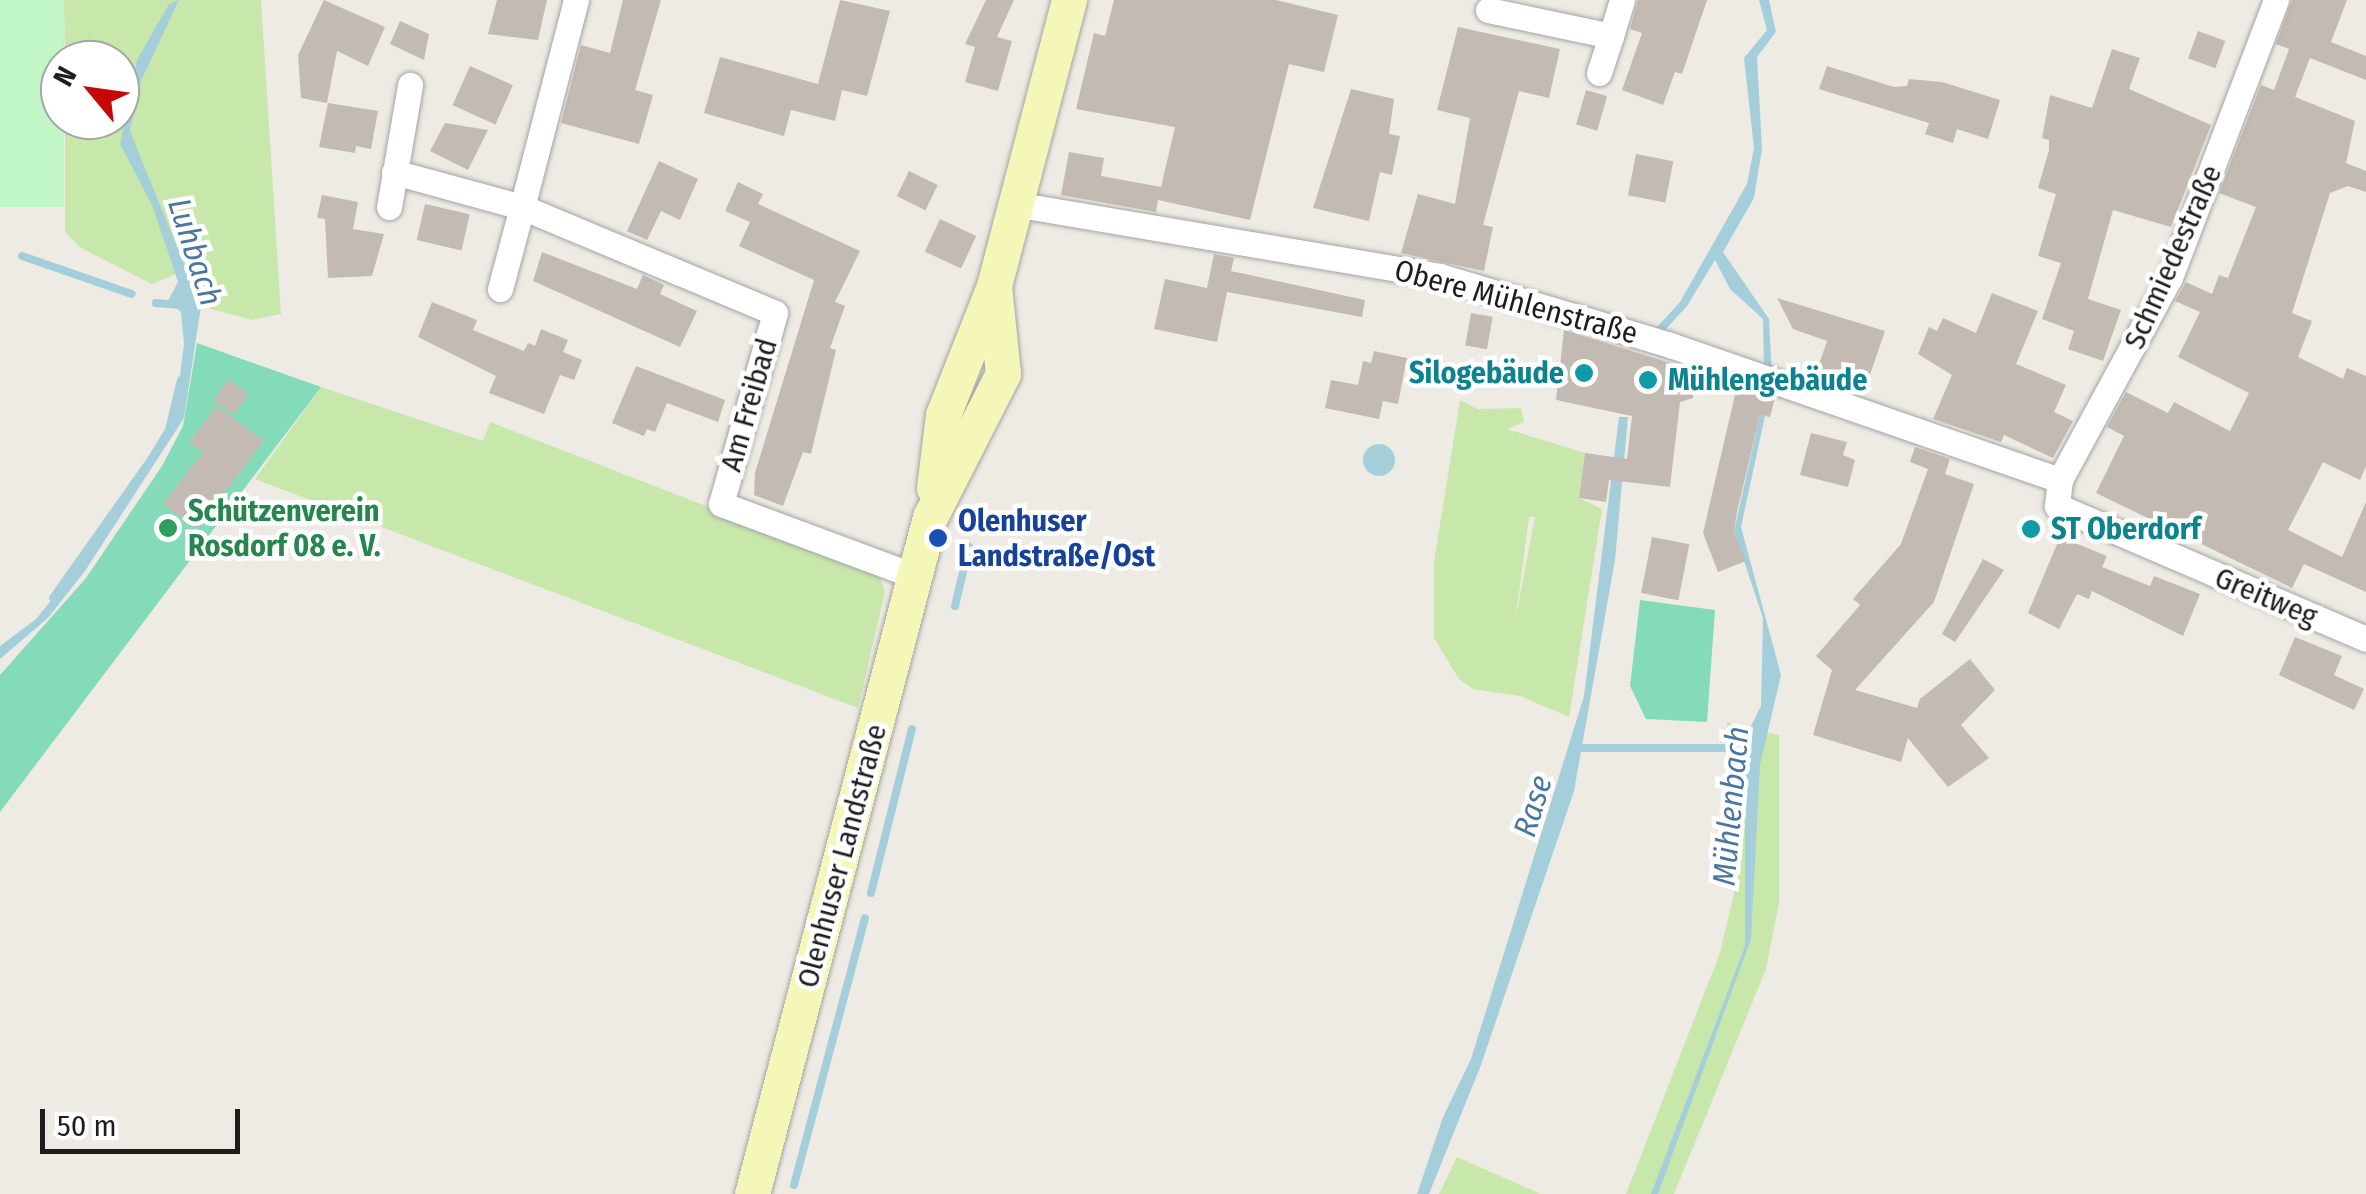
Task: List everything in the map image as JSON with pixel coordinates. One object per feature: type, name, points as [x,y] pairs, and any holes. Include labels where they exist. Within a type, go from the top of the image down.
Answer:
[{"type":"street","points":[[500,290],[576,0]]},
{"type":"street","name":"Olenhuser Landstraße","points":[[752,1194],[930,517],[942,415],[994,286],[1069,0]]},
{"type":"street","points":[[1599,73],[1622,0]]},
{"type":"street","name":"Schmiedestraße","points":[[2057,506],[2060,480],[2170,277],[2276,0]]},
{"type":"street","points":[[1488,10],[1610,36]]},
{"type":"street","points":[[388,207],[410,85]]},
{"type":"street","name":"Am Freibad","points":[[394,172],[522,207],[774,313],[720,504],[915,576]]},
{"type":"street","name":"Obere Mühlenstraße","points":[[1014,204],[1440,276],[2060,480]]},
{"type":"street","name":"Greitweg","points":[[2057,506],[2366,639]]},
{"type":"green space","points":[[0,0],[64,0],[64,40],[40,40],[40,140],[64,140],[64,207],[0,207]]},
{"type":"green space","points":[[64,0],[261,0],[281,314],[252,320],[201,306],[183,271],[152,284],[81,248],[65,232],[65,140],[140,140],[140,40],[65,40]]},
{"type":"green space","name":"Schützenverein Rosdorf 08 e. V.","points":[[197,343],[321,387],[0,812],[0,675],[86,578],[162,466],[183,426]]},
{"type":"green space","points":[[321,387],[483,441],[490,422],[878,573],[885,591],[858,708],[255,479]]},
{"type":"green space","points":[[1460,400],[1478,409],[1521,408],[1524,422],[1507,429],[1585,453],[1579,498],[1602,509],[1569,717],[1520,696],[1473,689],[1459,679],[1434,638],[1434,562]],"holes":[[[1529,517],[1535,517],[1516,617]]]},
{"type":"green space","points":[[1640,600],[1715,610],[1707,722],[1646,719],[1630,686]]},
{"type":"green space","points":[[1727,722],[1779,735],[1779,903],[1766,969],[1674,1194],[1626,1194],[1720,953],[1738,876]]},
{"type":"green space","points":[[1457,1157],[1541,1194],[1439,1194]]},
{"type":"water","points":[[179,0],[140,86],[140,55],[169,4]]},
{"type":"water","points":[[1759,0],[1769,0],[1776,32],[1757,57],[1762,149],[1754,198],[1723,252],[1769,319],[1772,376],[1764,373],[1763,319],[1730,289],[1715,260],[1687,306],[1665,330],[1657,327],[1680,302],[1747,184],[1754,148],[1744,58],[1767,30]]},
{"type":"water","points":[[121,140],[134,140],[201,306],[184,418],[85,571],[48,618],[0,659],[0,646],[36,619],[85,559],[175,413],[184,344],[181,312],[168,301],[178,282],[152,205]]},
{"type":"water","points":[[1760,415],[1765,416],[1741,527],[1781,675],[1760,765],[1751,939],[1658,1194],[1651,1194],[1745,946],[1745,738],[1761,706],[1763,618],[1734,531]]},
{"type":"water","points":[[1619,417],[1628,417],[1615,560],[1574,791],[1481,1065],[1429,1194],[1417,1194],[1443,1117],[1471,1059],[1584,696]]},
{"type":"water","points":[[1379,444],[1390,449],[1395,460],[1390,471],[1379,476],[1368,471],[1363,460],[1368,449]]},
{"type":"building","points":[[324,0],[385,27],[368,66],[337,51],[327,103],[301,98],[298,55]]},
{"type":"building","points":[[497,0],[547,0],[538,40],[488,34]]},
{"type":"building","points":[[623,0],[661,0],[635,90],[653,95],[639,144],[561,123],[581,45],[610,53]]},
{"type":"building","points":[[840,0],[890,11],[867,96],[842,90],[835,121],[791,110],[784,136],[704,113],[720,57],[818,84]]},
{"type":"building","points":[[986,0],[1014,0],[997,37],[1012,41],[998,91],[965,82],[975,47],[965,44]]},
{"type":"building","points":[[1114,0],[1276,0],[1338,15],[1324,72],[1289,64],[1250,220],[1158,200],[1156,212],[1061,195],[1069,152],[1104,158],[1101,176],[1161,187],[1175,127],[1076,109],[1094,33],[1105,36]]},
{"type":"building","points":[[1638,0],[1707,0],[1682,74],[1675,72],[1663,105],[1622,90],[1642,33],[1630,29]]},
{"type":"building","points":[[2292,0],[2347,0],[2331,42],[2366,56],[2366,80],[2310,58],[2295,97],[2355,121],[2346,163],[2366,171],[2366,192],[2348,186],[2330,193],[2292,313],[2312,321],[2298,357],[2343,379],[2347,368],[2366,376],[2366,466],[2360,480],[2323,462],[2288,530],[2342,557],[2366,502],[2366,592],[2304,564],[2292,588],[2096,493],[2124,436],[2107,427],[2126,392],[2168,413],[2174,402],[2230,431],[2249,393],[2178,357],[2200,312],[2175,301],[2186,282],[2212,294],[2219,275],[2228,278],[2256,207],[2219,193],[2261,85],[2274,90],[2289,49],[2276,44]]},
{"type":"building","points":[[400,21],[429,34],[424,60],[390,44]]},
{"type":"building","points":[[1458,27],[1560,49],[1549,98],[1519,91],[1483,225],[1493,227],[1484,271],[1401,253],[1418,194],[1455,204],[1470,118],[1437,110]]},
{"type":"building","points":[[2198,31],[2225,41],[2215,68],[2188,58]]},
{"type":"building","points":[[2112,49],[2140,58],[2129,89],[2211,125],[2171,227],[2113,210],[2088,299],[2121,310],[2103,361],[2068,349],[2074,331],[2042,319],[2061,263],[2038,256],[2056,194],[2038,188],[2049,150],[2049,140],[2042,138],[2050,95],[2092,108]]},
{"type":"building","points":[[470,66],[513,85],[495,124],[453,105]]},
{"type":"building","points":[[1827,66],[1894,87],[1907,86],[1909,79],[1942,82],[2000,100],[1988,139],[1957,129],[1953,143],[1925,134],[1929,123],[1819,89]]},
{"type":"building","points":[[1351,89],[1394,99],[1389,134],[1400,136],[1392,175],[1380,172],[1369,221],[1313,208]]},
{"type":"building","points":[[1586,90],[1607,96],[1597,131],[1576,125]]},
{"type":"building","points":[[328,103],[378,111],[371,149],[356,146],[355,153],[319,147]]},
{"type":"building","points":[[445,123],[488,130],[468,170],[430,151]]},
{"type":"building","points":[[1636,154],[1673,161],[1665,202],[1628,195]]},
{"type":"building","points":[[659,161],[698,179],[680,220],[661,211],[647,240],[627,231]]},
{"type":"building","points":[[909,171],[938,185],[925,210],[897,196]]},
{"type":"building","points":[[738,182],[763,194],[758,204],[860,251],[835,302],[845,306],[830,348],[836,350],[811,454],[803,452],[783,506],[754,495],[755,473],[814,280],[739,246],[750,222],[725,211]]},
{"type":"building","points":[[322,195],[358,202],[353,229],[384,234],[372,276],[328,278],[325,219],[317,218]]},
{"type":"building","points":[[425,204],[470,214],[461,250],[417,240]]},
{"type":"building","points":[[940,219],[976,236],[961,269],[925,252]]},
{"type":"building","points":[[542,252],[637,289],[643,275],[664,285],[660,294],[697,311],[680,347],[533,281]]},
{"type":"building","points":[[1214,254],[1234,258],[1231,271],[1365,300],[1362,317],[1227,292],[1217,342],[1154,329],[1165,279],[1207,288]]},
{"type":"building","points":[[1992,293],[2038,311],[2016,364],[2066,385],[2054,412],[2073,421],[2053,458],[2004,435],[2001,442],[1933,419],[1952,375],[1918,354],[1929,327],[1937,331],[1943,318],[1976,333]]},
{"type":"building","points":[[1777,298],[1885,331],[1865,389],[1816,373],[1827,341],[1793,329]]},
{"type":"building","points":[[432,302],[477,320],[473,330],[524,351],[528,343],[535,346],[541,329],[568,340],[563,352],[582,360],[574,380],[560,375],[544,414],[489,393],[496,376],[418,337]]},
{"type":"building","points":[[1471,313],[1493,317],[1487,349],[1465,345]]},
{"type":"building","points":[[1564,330],[1696,371],[1693,398],[1680,402],[1670,487],[1609,480],[1606,502],[1579,498],[1585,453],[1627,459],[1632,416],[1556,400]]},
{"type":"building","points":[[1374,351],[1407,358],[1398,404],[1383,401],[1379,419],[1325,408],[1331,380],[1358,385],[1363,361],[1371,363]]},
{"type":"building","points":[[636,366],[725,400],[718,422],[667,403],[655,432],[647,429],[644,436],[612,423]]},
{"type":"building","points":[[228,379],[249,393],[234,415],[213,401]]},
{"type":"building","points":[[1737,386],[1775,398],[1770,417],[1760,415],[1737,512],[1734,531],[1746,561],[1718,572],[1703,533]]},
{"type":"building","points":[[217,406],[264,441],[197,529],[163,504],[203,452],[189,442]]},
{"type":"building","points":[[1811,433],[1847,442],[1843,455],[1855,460],[1848,487],[1800,475]]},
{"type":"building","points":[[1915,447],[1950,459],[1945,474],[1974,484],[1934,602],[1855,690],[1917,708],[1920,699],[1970,659],[1995,690],[1961,725],[1989,758],[1948,787],[1908,738],[1901,762],[1813,735],[1832,670],[1816,656],[1860,605],[1853,599],[1901,544],[1928,469],[1910,462]]},
{"type":"building","points":[[1652,537],[1689,544],[1678,600],[1641,593]]},
{"type":"building","points":[[2060,537],[2107,556],[2102,567],[2150,586],[2154,576],[2200,594],[2183,636],[2092,591],[2089,599],[2077,594],[2059,629],[2028,613]]},
{"type":"building","points":[[1983,559],[2004,570],[1955,642],[1942,634]]},
{"type":"building","points":[[2295,637],[2342,656],[2334,675],[2364,689],[2354,710],[2279,675]]},
{"type":"waterway","points":[[22,256],[132,294]]},
{"type":"waterway","points":[[156,303],[177,305]]},
{"type":"waterway","name":"Luhbach","points":[[169,430],[181,380]]},
{"type":"waterway","name":"Luhbach","points":[[53,598],[152,458]]},
{"type":"waterway","points":[[955,606],[969,547]]},
{"type":"waterway","points":[[871,893],[912,729]]},
{"type":"waterway","name":"Mühlenbach","points":[[1576,748],[1754,748]]},
{"type":"waterway","points":[[794,1185],[865,918]]},
{"type":"place","name":"Silogebäude","points":[[1584,373]]},
{"type":"place","name":"Mühlengebäude","points":[[1648,380]]},
{"type":"place","name":"Schützenverein Rosdorf 08 e. V.","points":[[168,528]]},
{"type":"place","name":"ST Oberdorf","points":[[2031,529]]},
{"type":"place","name":"Olenhuser Landstraße/Ost","points":[[938,538]]},
{"type":"water label","name":"Rase","points":[[1533,806]]}]
